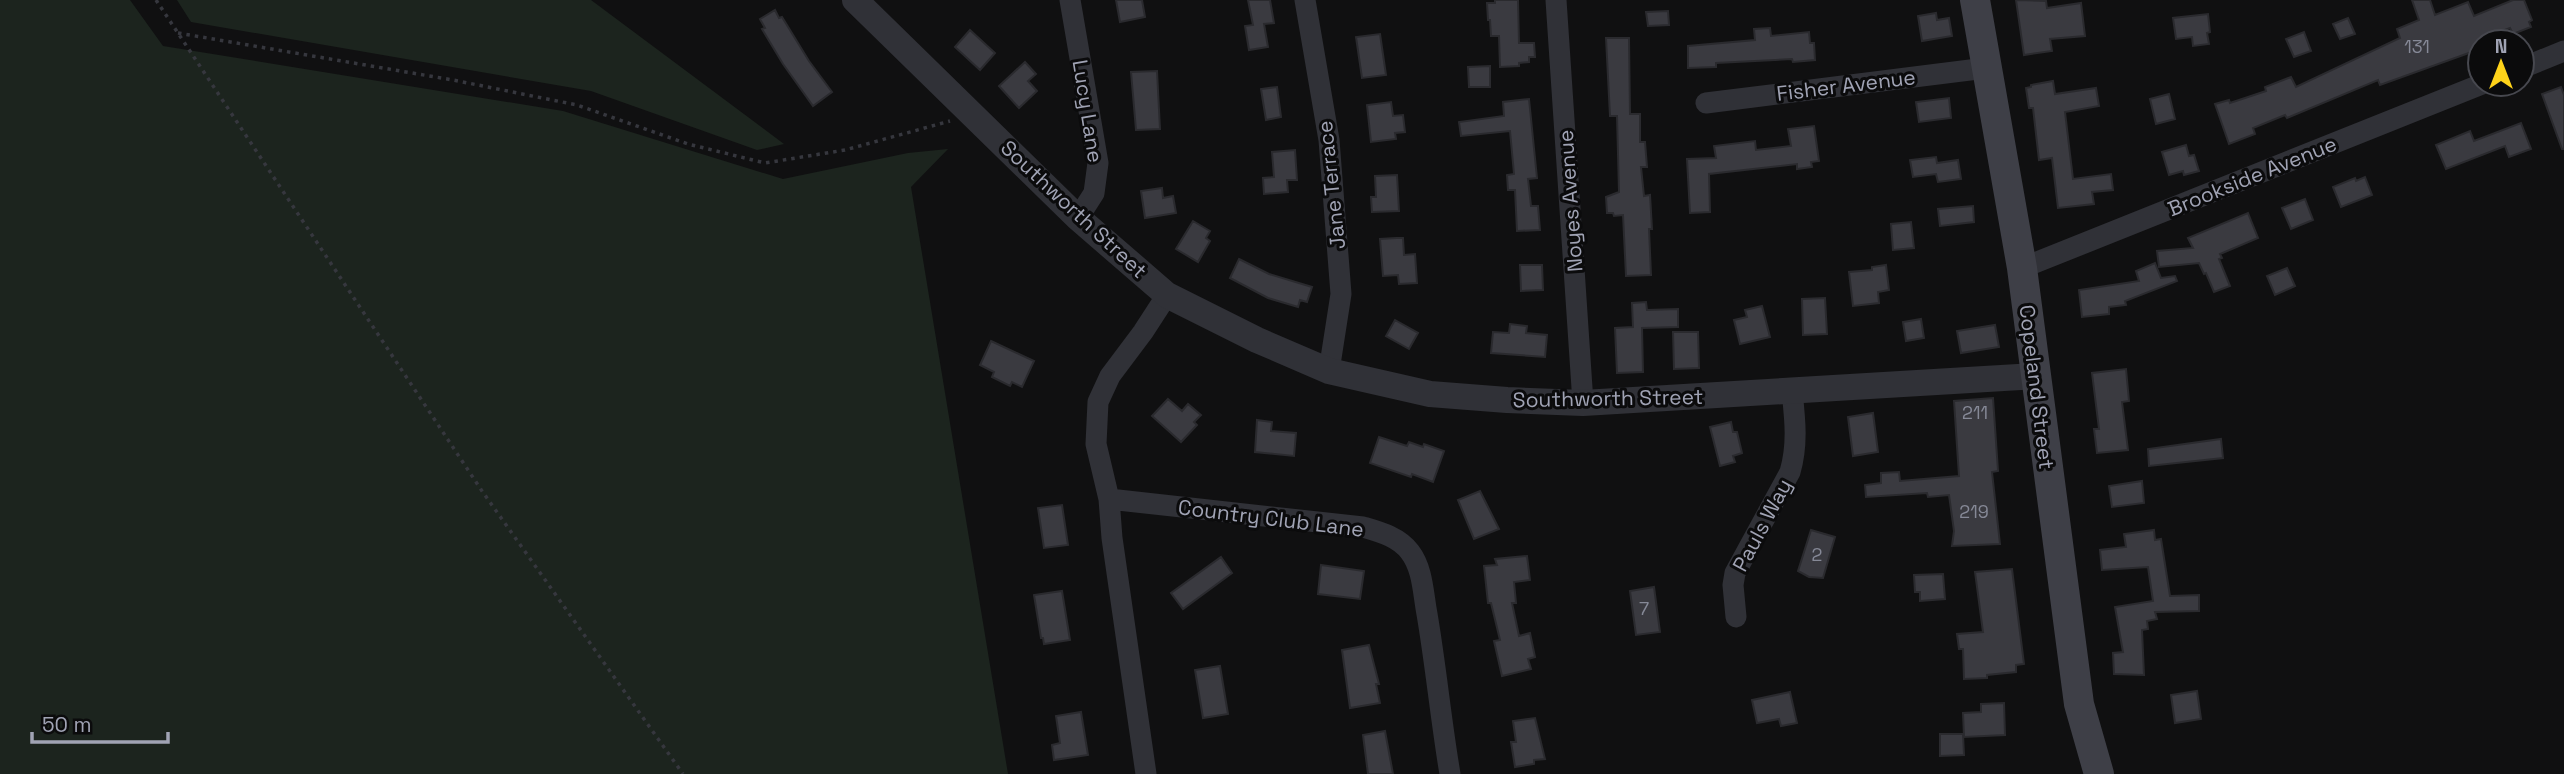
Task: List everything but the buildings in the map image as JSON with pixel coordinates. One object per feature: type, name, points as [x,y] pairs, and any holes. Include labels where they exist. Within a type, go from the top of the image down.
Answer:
[{"type":"main road","name":"Copeland Street","points":[[1975,0],[2022,268],[2079,704],[2099,774]]},
{"type":"street","name":"Southworth Street","points":[[855,0],[1078,218],[1167,295],[1329,371],[1430,394],[1583,403],[2036,376]]},
{"type":"street","name":"Lucy Lane","points":[[1070,0],[1098,163],[1094,193],[1078,218]]},
{"type":"street","name":"Jane Terrace","points":[[1306,0],[1329,140],[1341,294],[1329,371]]},
{"type":"street","name":"Noyes Avenue","points":[[1556,0],[1583,403]]},
{"type":"street","points":[[2536,62],[2564,51]]},
{"type":"street","name":"Fisher Avenue","points":[[1706,103],[1986,68]]},
{"type":"street","name":"Brookside Avenue","points":[[2022,268],[2466,90]]},
{"type":"street","points":[[1146,774],[1112,538],[1109,499],[1096,444],[1098,402],[1110,376],[1152,320],[1167,295]]},
{"type":"street","name":"Pauls Way","points":[[1736,617],[1732,585],[1735,573],[1790,472],[1794,459],[1796,436],[1792,391]]},
{"type":"street","name":"Country Club Lane","points":[[1109,499],[1363,527],[1384,533],[1402,544],[1410,551],[1419,569],[1450,774]]},
{"type":"path","points":[[156,0],[482,491],[683,774]]},
{"type":"path","points":[[178,33],[453,80],[576,105],[688,144],[765,163],[845,150],[973,115]]},
{"type":"shaded area","points":[[0,0],[130,0],[163,46],[563,111],[783,179],[908,153],[948,149],[911,187],[1008,774],[0,774]]},
{"type":"shaded area","points":[[177,0],[591,0],[784,144],[757,150],[591,91],[191,22]]}]
